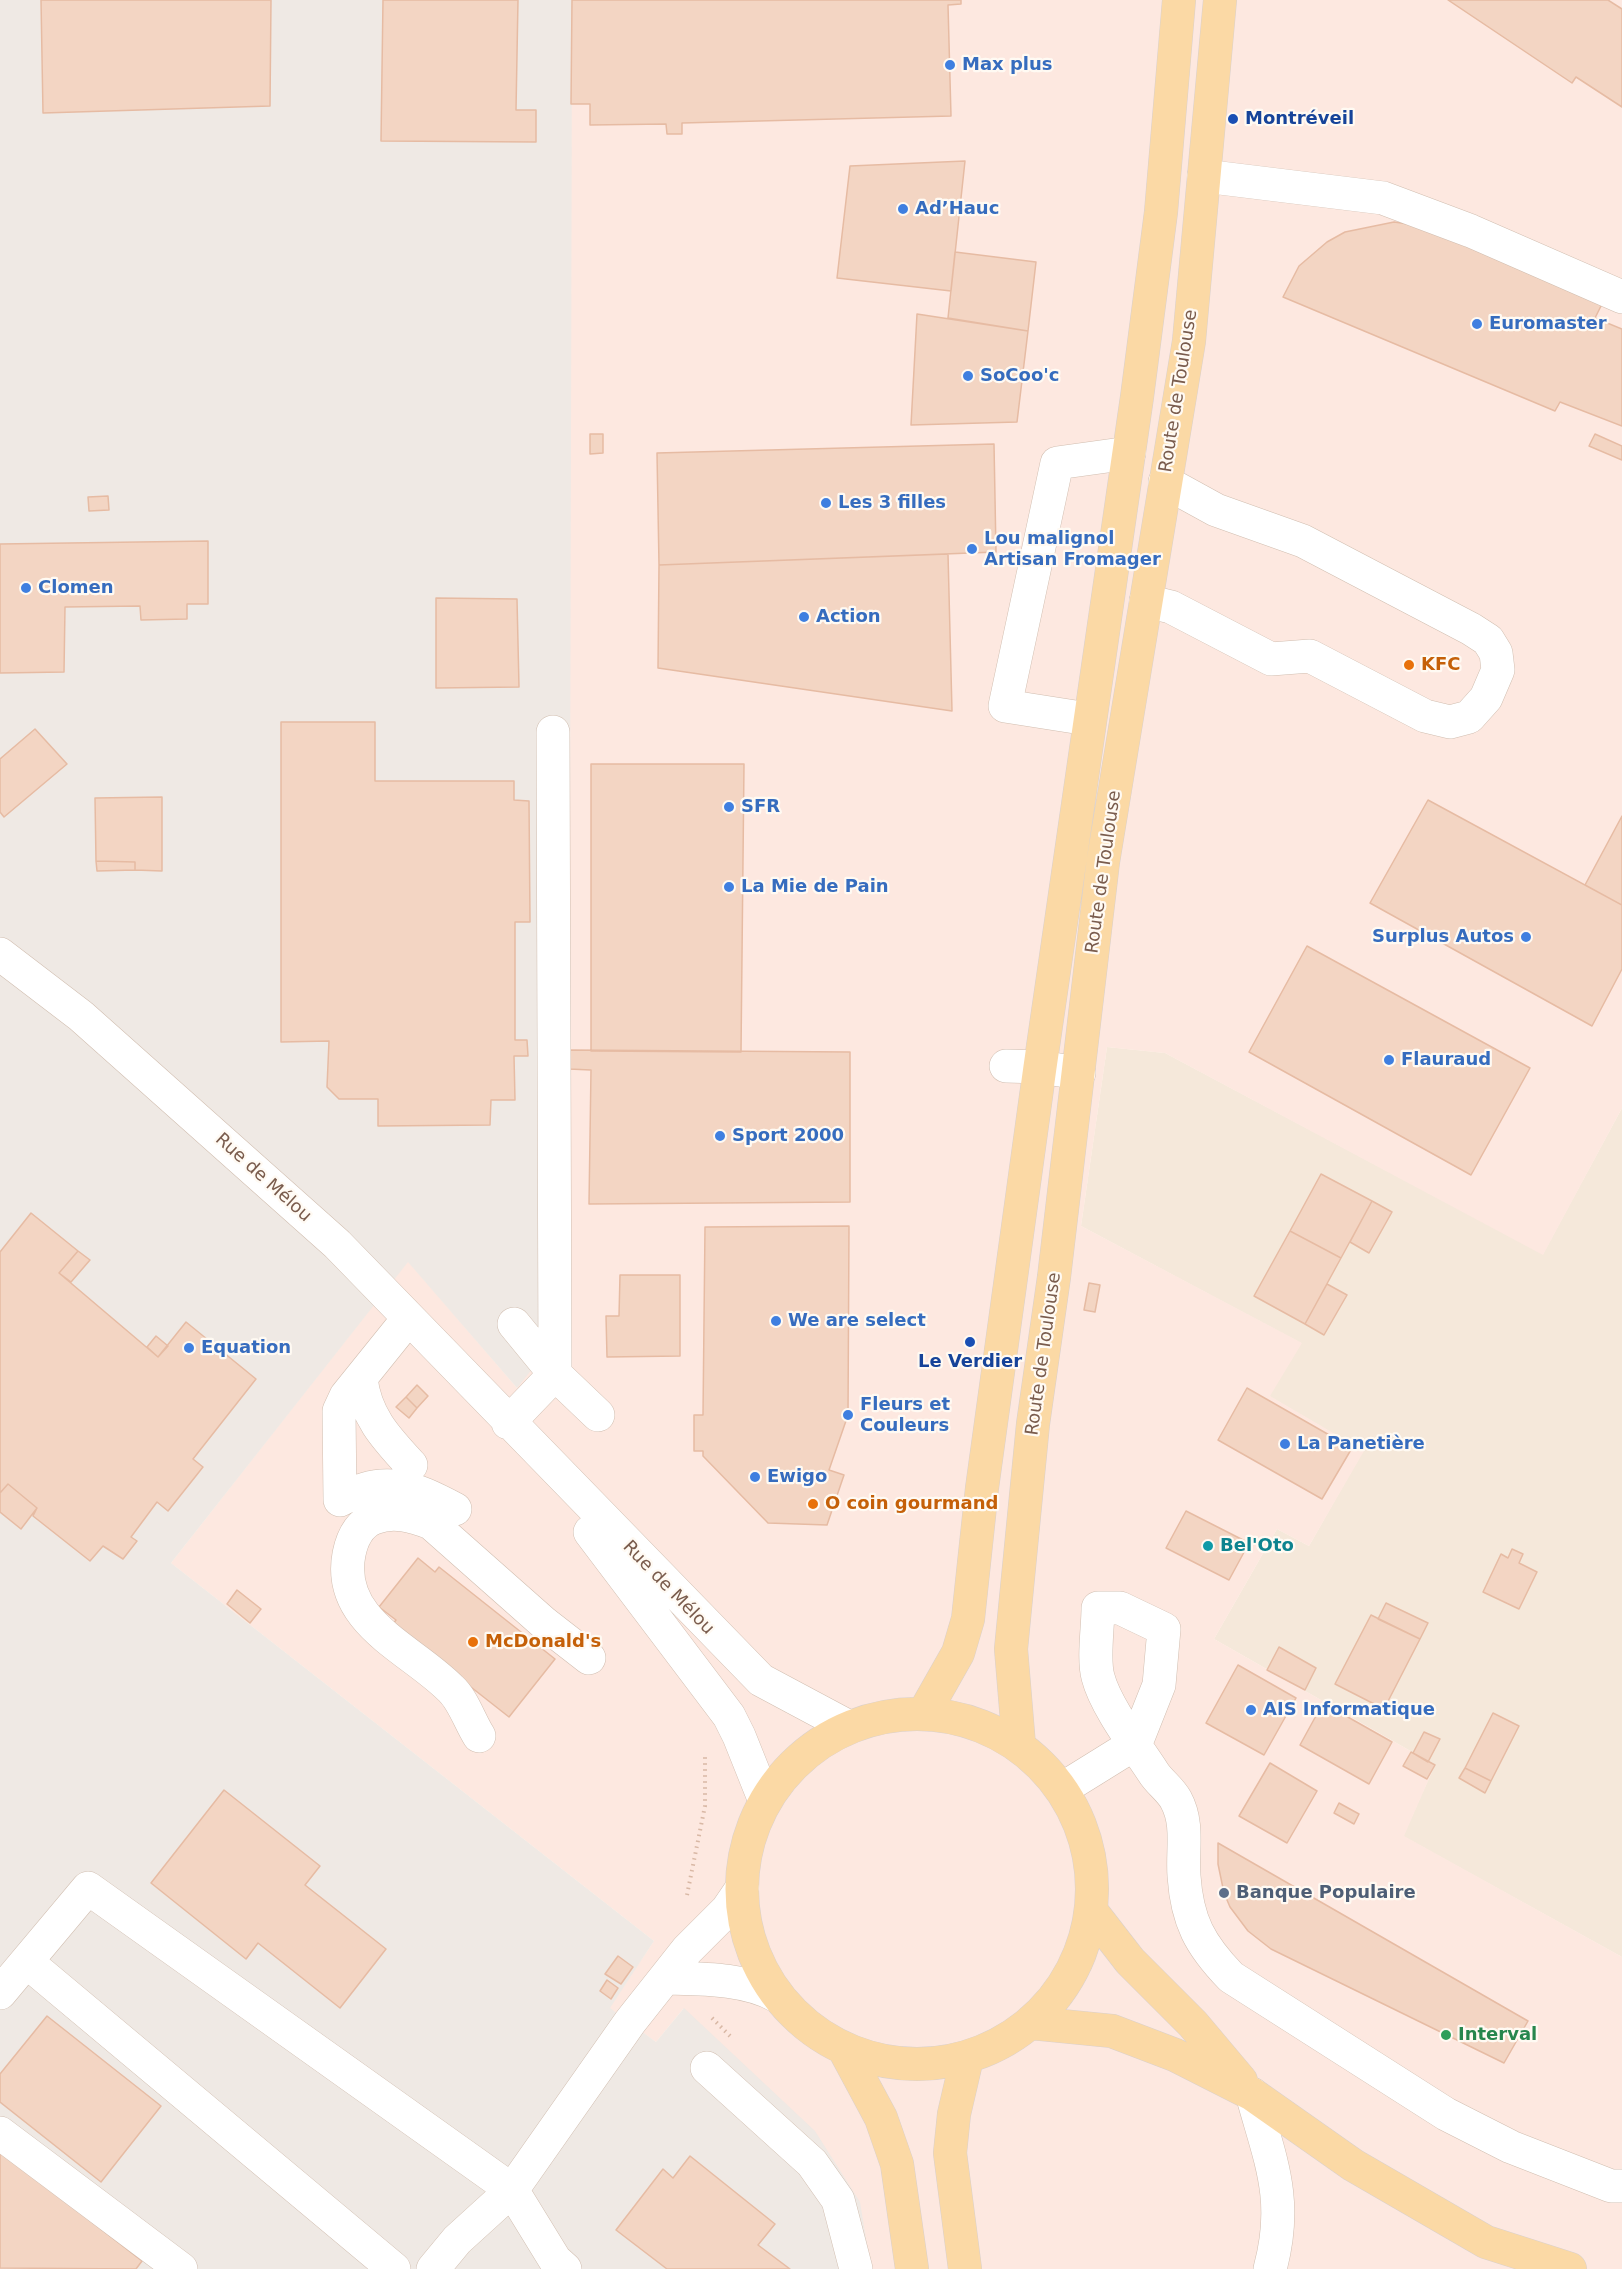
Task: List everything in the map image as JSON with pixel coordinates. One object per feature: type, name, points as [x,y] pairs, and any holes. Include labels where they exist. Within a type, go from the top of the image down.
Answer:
[{"type":"main road","points":[[924,1713],[958,1653],[968,1619],[982,1488],[1088,719],[1129,453],[1161,212],[1179,0]]},
{"type":"main road","name":"Route de Toulouse","points":[[1019,1745],[1011,1649],[1033,1424],[1079,1073],[1103,862],[1189,341],[1220,0]]},
{"type":"main road","points":[[924,1713],[974,1722],[1019,1745],[1043,1765],[1062,1789],[1082,1827],[1092,1869],[1092,1912],[1081,1953],[1060,1991],[1031,2023],[1001,2044],[967,2058],[916,2064],[885,2062],[844,2049],[802,2022],[777,1996],[759,1965],[747,1930],[742,1888],[748,1843],[765,1802],[787,1771],[808,1752],[849,1726],[886,1715],[924,1713]]},
{"type":"main road","points":[[1092,1912],[1130,1961],[1193,2024],[1252,2094]]},
{"type":"main road","points":[[1031,2023],[1112,2031],[1175,2055],[1252,2094],[1353,2165],[1486,2242],[1570,2269]]},
{"type":"main road","points":[[844,2049],[881,2118],[897,2164],[912,2269]]},
{"type":"main road","points":[[965,2269],[950,2154],[954,2114],[967,2058]]},
{"type":"street","points":[[1204,176],[1383,198],[1471,231],[1622,297]]},
{"type":"street","points":[[1088,719],[1005,706],[1057,463],[1129,453]]},
{"type":"street","points":[[1146,601],[1171,607],[1271,659],[1310,656],[1425,716],[1450,722],[1469,717],[1486,698],[1498,670],[1496,653],[1488,640],[1471,629],[1303,541],[1216,510],[1165,482]]},
{"type":"street","points":[[508,1423],[555,1374],[553,732]]},
{"type":"street","name":"Rue de Mélou","points":[[0,954],[81,1016],[328,1236],[761,1680],[849,1726]]},
{"type":"street","points":[[1006,1066],[1040,1067],[1079,1073]]},
{"type":"street","points":[[408,1319],[361,1378],[339,1411],[340,1500],[355,1491],[396,1485],[422,1492],[455,1509]]},
{"type":"street","points":[[514,1324],[555,1374],[598,1415]]},
{"type":"street","points":[[361,1378],[363,1398],[372,1419],[411,1465]]},
{"type":"street","name":"Rue de Mélou","points":[[508,1423],[729,1716],[765,1802]]},
{"type":"street","points":[[478,1736],[453,1690],[370,1623],[358,1608],[350,1589],[347,1564],[351,1542],[362,1524],[375,1517],[395,1514],[413,1516],[432,1523],[544,1623],[590,1658]]},
{"type":"street","points":[[1062,1789],[1136,1743],[1154,1774],[1176,1799],[1185,1828],[1184,1877],[1195,1930],[1209,1954],[1231,1977],[1446,2114],[1511,2147],[1611,2186],[1622,2187]]},
{"type":"street","points":[[0,1994],[88,1888],[512,2190],[555,2260],[566,2269]]},
{"type":"street","points":[[433,2269],[457,2240],[512,2190],[630,2022],[664,1978],[727,1910],[742,1888]]},
{"type":"street","points":[[27,1962],[394,2269]]},
{"type":"street","points":[[664,1978],[742,1983],[765,1989],[777,1996]]},
{"type":"street","points":[[707,2068],[812,2163],[838,2200],[856,2269]]},
{"type":"street","points":[[1252,2094],[1279,2192],[1280,2218],[1270,2269]]},
{"type":"street","points":[[0,2133],[181,2269]]},
{"type":"path","points":[[687,1900],[705,1806],[707,1778],[703,1746]]},
{"type":"shaded area","points":[[0,0],[572,0],[569,1323],[517,1388],[408,1262],[171,1563],[654,1941],[610,2008],[656,2042],[684,2008],[815,2131],[860,2202],[871,2269],[0,2269]]},
{"type":"shaded area","points":[[572,0],[1622,0],[1622,1108],[1543,1255],[1165,1053],[1107,1047],[1081,1226],[1302,1343],[1270,1396],[1364,1451],[1309,1546],[1277,1529],[1214,1639],[1435,1765],[1404,1836],[1622,1957],[1622,2269],[871,2269],[683,2009],[656,2042],[609,2008],[654,1941],[171,1563],[408,1261],[517,1388]]},
{"type":"shaded area","points":[[1107,1047],[1165,1053],[1543,1254],[1622,1108],[1622,1957],[1403,1836],[1435,1765],[1214,1639],[1277,1529],[1309,1546],[1363,1451],[1269,1396],[1301,1343],[1081,1226]]},
{"type":"building","points":[[41,0],[271,0],[270,106],[43,113]]},
{"type":"building","points":[[383,0],[518,0],[516,110],[536,110],[536,142],[381,141]]},
{"type":"building","points":[[572,0],[961,0],[961,4],[948,5],[951,116],[682,123],[682,134],[667,134],[666,124],[590,125],[590,104],[571,104]]},
{"type":"building","points":[[1448,0],[1608,0],[1622,9],[1622,107],[1576,77],[1572,83]]},
{"type":"building","name":"Ad’Hauc","points":[[965,161],[951,291],[837,278],[850,166]]},
{"type":"building","name":"Euromaster","points":[[1394,222],[1423,226],[1603,302],[1595,318],[1622,329],[1622,426],[1560,402],[1555,411],[1283,297],[1299,266],[1327,242],[1345,232]]},
{"type":"building","points":[[955,252],[1036,262],[1028,331],[948,318]]},
{"type":"building","name":"SoCoo'c","points":[[917,314],[1028,331],[1017,422],[911,425]]},
{"type":"building","points":[[590,434],[603,434],[603,453],[590,454]]},
{"type":"building","points":[[1595,434],[1622,446],[1622,460],[1589,446]]},
{"type":"building","name":"Les 3 filles","points":[[994,444],[996,552],[659,565],[657,453]]},
{"type":"building","points":[[108,496],[109,510],[89,511],[88,497]]},
{"type":"building","points":[[208,541],[208,604],[187,604],[187,619],[141,620],[140,606],[65,607],[64,672],[0,673],[0,544]]},
{"type":"building","name":"Action","points":[[948,554],[952,711],[658,668],[659,565]]},
{"type":"building","points":[[436,598],[517,599],[519,687],[436,688]]},
{"type":"building","points":[[281,722],[375,722],[375,781],[514,781],[514,800],[529,801],[530,922],[515,922],[515,1040],[527,1040],[528,1056],[514,1056],[515,1100],[491,1100],[490,1125],[378,1126],[378,1099],[339,1099],[327,1087],[329,1041],[281,1042]]},
{"type":"building","points":[[35,729],[67,764],[4,817],[0,812],[0,759]]},
{"type":"building","points":[[591,764],[744,764],[741,1052],[591,1051]]},
{"type":"building","points":[[162,797],[162,871],[135,870],[135,862],[96,861],[95,798]]},
{"type":"building","name":"Surplus Autos","points":[[1428,800],[1622,905],[1622,969],[1592,1026],[1370,903]]},
{"type":"building","points":[[1622,816],[1622,905],[1585,885]]},
{"type":"building","points":[[96,861],[135,862],[135,870],[97,871]]},
{"type":"building","name":"Flauraud","points":[[1307,946],[1530,1068],[1471,1175],[1249,1052]]},
{"type":"building","name":"Sport 2000","points":[[569,1050],[850,1052],[850,1202],[589,1204],[591,1070],[569,1069]]},
{"type":"building","points":[[1321,1174],[1372,1201],[1341,1258],[1290,1231]]},
{"type":"building","points":[[1372,1201],[1392,1212],[1369,1253],[1350,1242]]},
{"type":"building","points":[[31,1213],[78,1251],[59,1273],[158,1357],[186,1322],[256,1379],[193,1459],[203,1467],[168,1511],[157,1502],[131,1537],[137,1541],[123,1559],[103,1546],[90,1561],[33,1516],[37,1508],[8,1484],[0,1493],[0,1252]]},
{"type":"building","name":"We are select","points":[[849,1226],[848,1415],[829,1470],[844,1475],[827,1525],[768,1523],[703,1456],[703,1451],[694,1451],[694,1415],[703,1415],[705,1227]]},
{"type":"building","points":[[1290,1231],[1341,1258],[1305,1324],[1254,1296]]},
{"type":"building","points":[[78,1251],[90,1260],[71,1282],[59,1273]]},
{"type":"building","points":[[620,1275],[680,1275],[680,1356],[607,1357],[606,1316],[619,1316]]},
{"type":"building","points":[[1089,1283],[1100,1285],[1095,1312],[1084,1310]]},
{"type":"building","points":[[1327,1284],[1347,1295],[1324,1335],[1305,1324]]},
{"type":"building","points":[[156,1336],[168,1346],[158,1357],[147,1347]]},
{"type":"building","points":[[417,1385],[428,1396],[417,1408],[406,1397]]},
{"type":"building","name":"La Panetière","points":[[1247,1388],[1352,1448],[1322,1499],[1218,1440]]},
{"type":"building","points":[[406,1397],[417,1408],[409,1418],[396,1407]]},
{"type":"building","points":[[8,1484],[37,1508],[21,1529],[0,1512],[0,1493]]},
{"type":"building","name":"Bel'Oto","points":[[1186,1511],[1249,1543],[1229,1580],[1166,1548]]},
{"type":"building","points":[[1512,1549],[1523,1554],[1519,1563],[1537,1572],[1519,1609],[1483,1592],[1501,1554],[1508,1558]]},
{"type":"building","name":"McDonald's","points":[[418,1558],[435,1572],[439,1567],[555,1659],[509,1717],[392,1625],[396,1620],[379,1607]]},
{"type":"building","points":[[237,1590],[261,1609],[250,1623],[227,1604]]},
{"type":"building","points":[[1386,1603],[1428,1623],[1420,1639],[1378,1619]]},
{"type":"building","points":[[1371,1615],[1420,1639],[1384,1709],[1335,1684]]},
{"type":"building","points":[[1279,1647],[1316,1668],[1305,1690],[1267,1670]]},
{"type":"building","name":"AIS Informatique","points":[[1238,1665],[1296,1698],[1264,1755],[1206,1723]]},
{"type":"building","points":[[1323,1703],[1392,1742],[1369,1784],[1300,1745]]},
{"type":"building","points":[[1493,1713],[1519,1726],[1491,1781],[1465,1768]]},
{"type":"building","points":[[1424,1732],[1440,1739],[1428,1762],[1413,1753]]},
{"type":"building","points":[[1411,1752],[1435,1765],[1427,1779],[1403,1766]]},
{"type":"building","points":[[1270,1763],[1317,1791],[1287,1843],[1239,1816]]},
{"type":"building","points":[[1465,1768],[1491,1781],[1485,1793],[1459,1778]]},
{"type":"building","points":[[224,1790],[320,1866],[305,1885],[386,1949],[340,2008],[258,1943],[246,1959],[151,1883]]},
{"type":"building","points":[[1339,1803],[1359,1814],[1354,1824],[1334,1813]]},
{"type":"building","points":[[1218,1843],[1528,2021],[1504,2063],[1271,1949],[1248,1931],[1230,1907],[1224,1893],[1218,1864]]},
{"type":"building","points":[[618,1956],[633,1967],[621,1984],[605,1974]]},
{"type":"building","points":[[607,1980],[618,1988],[611,1999],[600,1991]]},
{"type":"building","points":[[47,2016],[161,2106],[101,2182],[0,2102],[0,2074]]},
{"type":"building","points":[[0,2150],[142,2261],[136,2269],[0,2268]]},
{"type":"building","points":[[690,2156],[775,2224],[758,2245],[790,2269],[667,2269],[616,2230],[663,2169],[673,2178]]},
{"type":"place","name":"Max plus","points":[[950,65]]},
{"type":"place","name":"Montréveil","points":[[1233,119]]},
{"type":"place","name":"Ad’Hauc","points":[[903,209]]},
{"type":"place","name":"Euromaster","points":[[1477,324]]},
{"type":"place","name":"SoCoo'c","points":[[968,376]]},
{"type":"place","name":"Les 3 filles","points":[[826,503]]},
{"type":"place","name":"Lou malignol Artisan Fromager","points":[[972,549]]},
{"type":"place","name":"Clomen","points":[[26,588]]},
{"type":"place","name":"Action","points":[[804,617]]},
{"type":"place","name":"KFC","points":[[1409,665]]},
{"type":"place","name":"SFR","points":[[729,807]]},
{"type":"place","name":"La Mie de Pain","points":[[729,887]]},
{"type":"place","name":"Surplus Autos","points":[[1526,937]]},
{"type":"place","name":"Flauraud","points":[[1389,1060]]},
{"type":"place","name":"Sport 2000","points":[[720,1136]]},
{"type":"place","name":"We are select","points":[[776,1321]]},
{"type":"place","name":"Le Verdier","points":[[970,1342]]},
{"type":"place","name":"Equation","points":[[189,1348]]},
{"type":"place","name":"Fleurs et Couleurs","points":[[848,1415]]},
{"type":"place","name":"La Panetière","points":[[1285,1444]]},
{"type":"place","name":"Ewigo","points":[[755,1477]]},
{"type":"place","name":"O coin gourmand","points":[[813,1504]]},
{"type":"place","name":"Bel'Oto","points":[[1208,1546]]},
{"type":"place","name":"McDonald's","points":[[473,1642]]},
{"type":"place","name":"AIS Informatique","points":[[1251,1710]]},
{"type":"place","name":"Banque Populaire","points":[[1224,1893]]},
{"type":"place","name":"Interval","points":[[1446,2035]]}]
